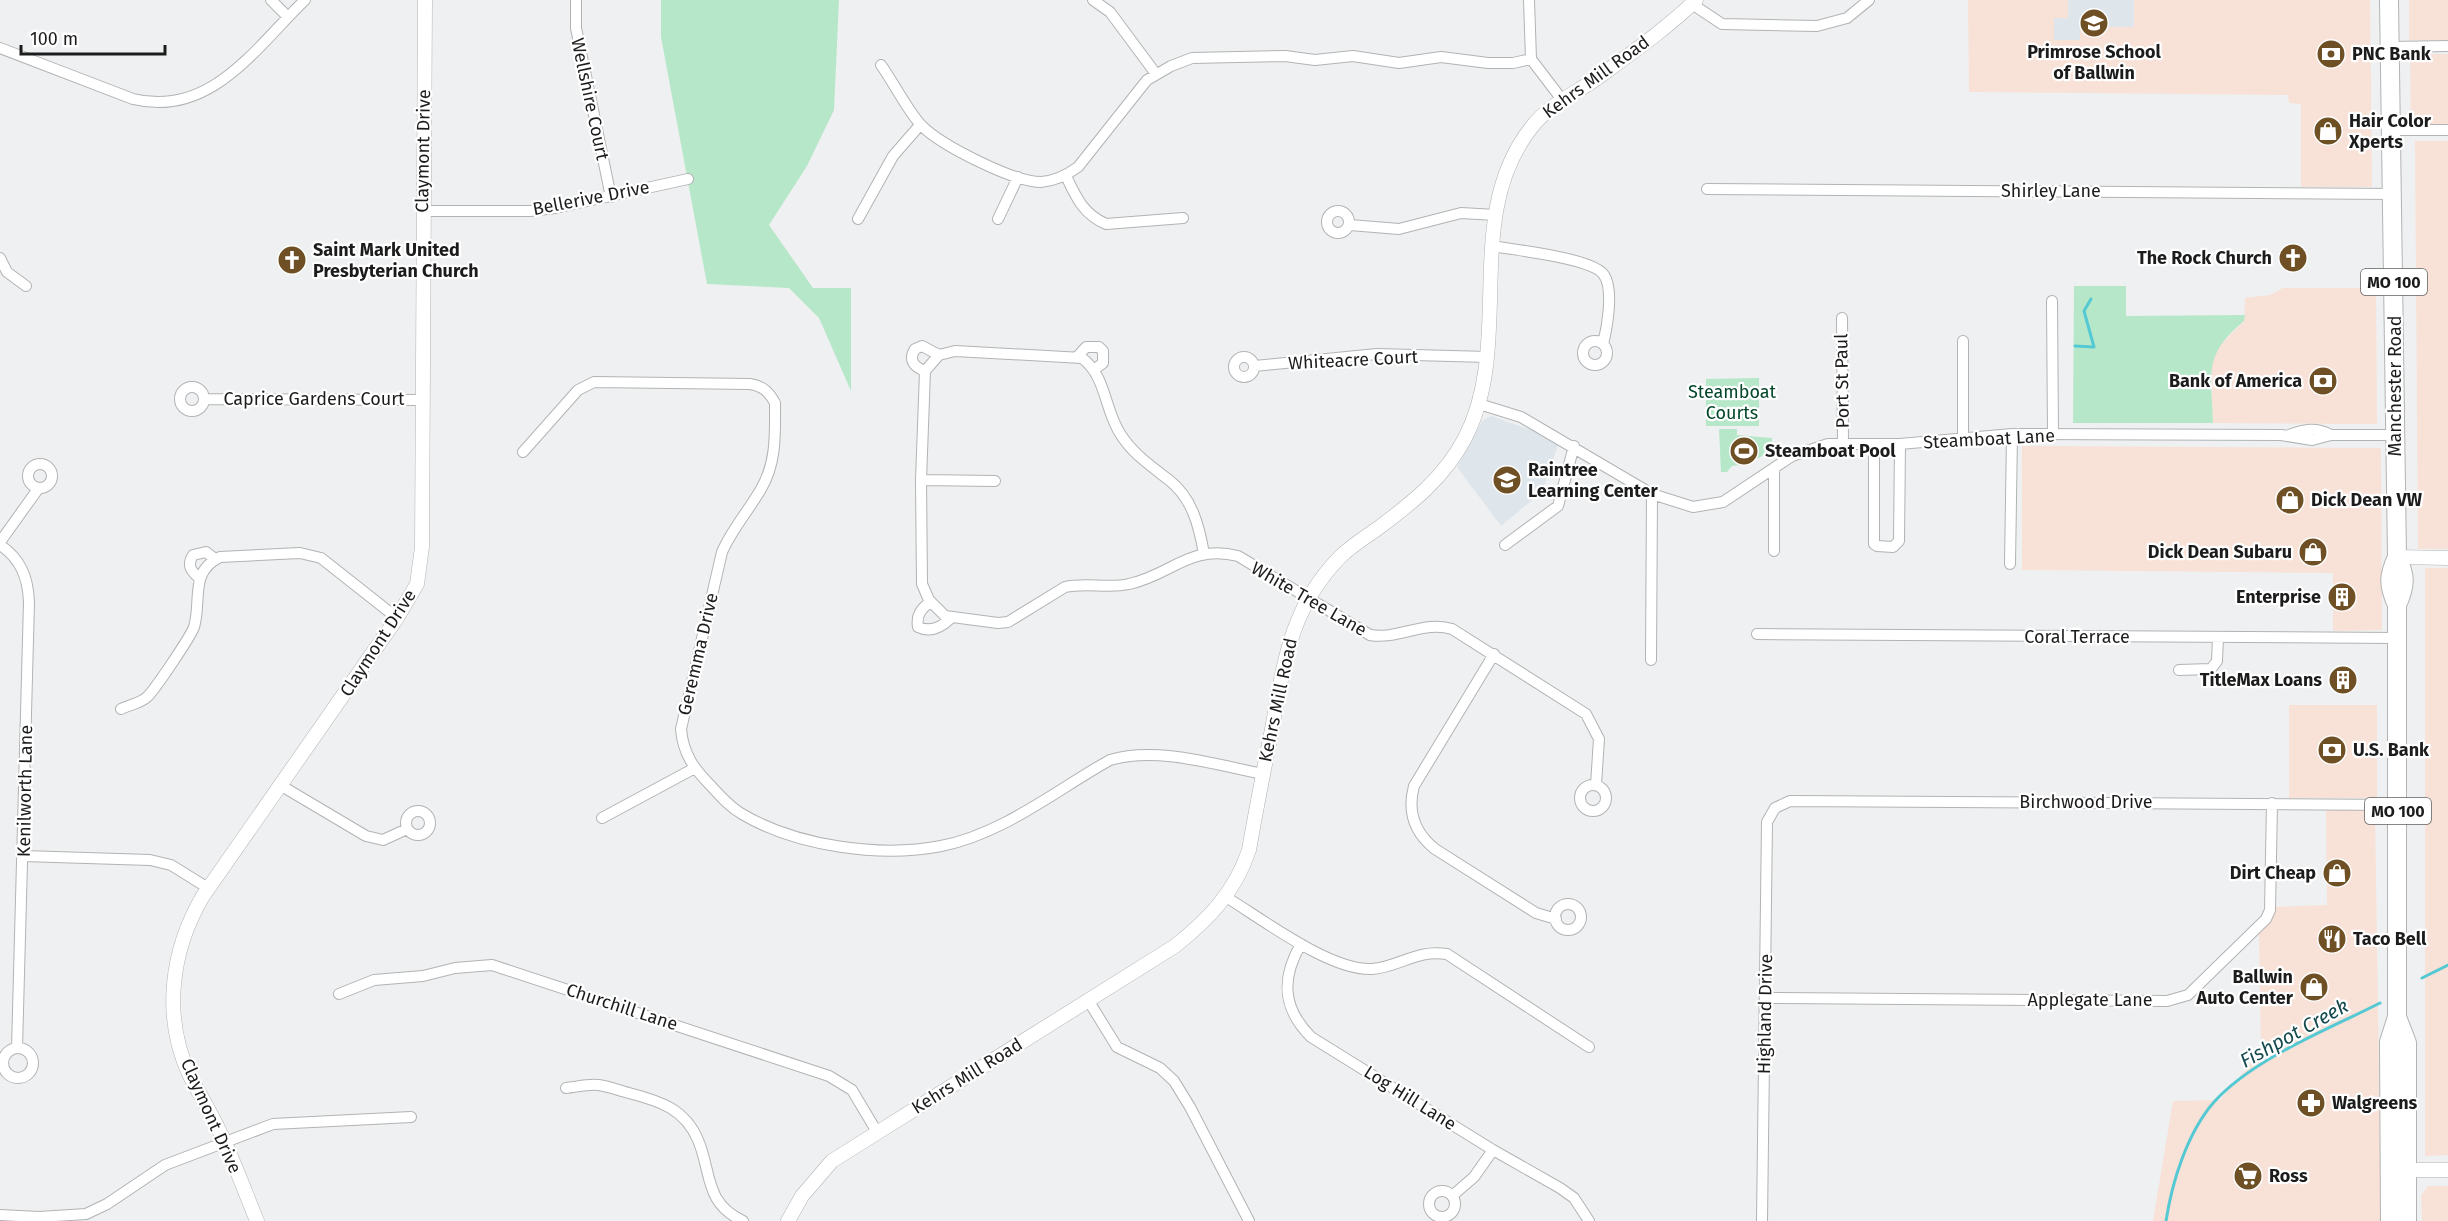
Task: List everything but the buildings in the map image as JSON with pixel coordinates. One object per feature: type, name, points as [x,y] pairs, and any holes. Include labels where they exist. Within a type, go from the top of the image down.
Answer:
[{"type":"highway","name":"Manchester Road","points":[[2389,0],[2394,194],[2397,557],[2389,573],[2389,586],[2397,604],[2398,638],[2397,1017],[2389,1042],[2398,1170],[2408,1221]]},
{"type":"highway","name":"Manchester Road","points":[[2390,1221],[2398,1170]]},
{"type":"street","points":[[271,0],[288,17]]},
{"type":"street","points":[[0,48],[116,94],[147,103],[167,103],[200,95],[225,80],[305,0]]},
{"type":"street","name":"Claymont Drive","points":[[257,1221],[224,1141],[190,1075],[183,1056],[175,1017],[174,984],[181,941],[208,888],[397,618],[417,584],[421,560],[424,399],[422,211],[425,0]]},
{"type":"street","name":"Wellshire Court","points":[[576,0],[576,28],[611,197]]},
{"type":"street","points":[[1093,0],[1110,12],[1156,74]]},
{"type":"street","points":[[1529,0],[1531,59],[1563,100]]},
{"type":"street","points":[[1694,2],[1713,20],[1722,24],[1817,26],[1847,18],[1869,0]]},
{"type":"street","name":"Kehrs Mill Road","points":[[788,1221],[802,1197],[832,1161],[1175,946],[1202,925],[1226,897],[1236,882],[1249,850],[1288,644],[1308,599],[1339,557],[1411,503],[1443,473],[1464,439],[1479,404],[1488,357],[1492,246],[1496,215],[1502,187],[1523,139],[1545,113],[1665,27],[1694,2]]},
{"type":"street","points":[[2390,46],[2448,46]]},
{"type":"street","points":[[881,65],[920,125],[945,145],[1018,177],[1042,182],[1066,176],[1090,154],[1139,89],[1156,74],[1181,61],[1207,56],[1285,56],[1316,60],[1353,56],[1399,63],[1441,57],[1488,63],[1513,63],[1531,59]]},
{"type":"street","points":[[858,219],[893,156],[920,125]]},
{"type":"street","points":[[2392,130],[2448,130]]},
{"type":"street","points":[[1066,176],[1082,207],[1096,220],[1106,224],[1183,218]]},
{"type":"street","points":[[998,219],[1018,177]]},
{"type":"street","name":"Bellerive Drive","points":[[422,211],[530,211],[611,197],[688,179]]},
{"type":"street","name":"Shirley Lane","points":[[1707,189],[2394,194]]},
{"type":"street","points":[[1350,225],[1399,229],[1461,213],[1496,215]]},
{"type":"street","points":[[1492,246],[1588,264],[1604,274],[1608,285],[1608,324],[1603,344]]},
{"type":"street","points":[[0,258],[7,272],[26,286]]},
{"type":"street","points":[[2052,302],[2053,435]]},
{"type":"street","name":"Port St Paul","points":[[1842,318],[1843,444]]},
{"type":"street","points":[[1963,341],[1963,438]]},
{"type":"street","points":[[1077,357],[1086,347],[1099,347],[1104,351],[1102,363],[1095,369]]},
{"type":"street","points":[[951,618],[930,602],[922,584],[921,480],[932,363],[955,351],[1082,358],[1095,369],[1109,412],[1121,436],[1140,457],[1178,488],[1191,507],[1204,554]]},
{"type":"street","name":"Whiteacre Court","points":[[1255,366],[1377,354],[1488,357]]},
{"type":"street","name":"Geremma Drive","points":[[523,452],[578,390],[594,382],[750,384],[765,389],[775,403],[772,461],[762,488],[722,552],[683,713],[681,737],[693,769],[725,802],[757,822],[798,837],[876,851],[941,846],[1006,822],[1097,767],[1124,756],[1155,755],[1263,774]]},
{"type":"street","name":"Caprice Gardens Court","points":[[204,399],[424,399]]},
{"type":"street","name":"Steamboat Lane","points":[[1479,404],[1521,417],[1574,446],[1652,494],[1683,505],[1705,507],[1723,502],[1792,456],[1816,446],[1900,444],[2012,434],[2289,435],[2320,429],[2331,435],[2396,435]]},
{"type":"street","points":[[2010,564],[2012,434]]},
{"type":"street","points":[[1874,444],[1874,544],[1893,547],[1899,541],[1900,444]]},
{"type":"street","points":[[1505,545],[1558,506],[1574,446]]},
{"type":"street","points":[[1774,468],[1774,551]]},
{"type":"street","points":[[921,480],[995,481]]},
{"type":"street","points":[[0,544],[38,489]]},
{"type":"street","points":[[1651,660],[1652,494]]},
{"type":"street","name":"Kenilworth Lane","points":[[0,544],[15,556],[29,591],[17,1048]]},
{"type":"street","points":[[199,578],[190,569],[189,562],[193,555],[206,552],[215,559],[289,553],[312,555],[321,558],[397,618]]},
{"type":"street","name":"White Tree Lane","points":[[930,602],[920,611],[917,620],[918,627],[925,630],[936,628],[951,618],[1008,622],[1065,587],[1075,584],[1128,584],[1153,576],[1183,559],[1204,554],[1225,553],[1238,556],[1370,635],[1389,637],[1438,626],[1446,627],[1494,654],[1586,714],[1599,739],[1596,785]]},
{"type":"street","points":[[2397,557],[2448,558]]},
{"type":"street","points":[[121,709],[147,697],[190,634],[195,619],[199,578],[215,559]]},
{"type":"street","name":"Coral Terrace","points":[[1757,634],[2398,638]]},
{"type":"street","points":[[2179,670],[2211,669],[2217,661],[2218,637]]},
{"type":"street","points":[[1494,654],[1414,786],[1411,807],[1413,818],[1421,837],[1436,849],[1536,913],[1556,919]]},
{"type":"street","points":[[602,818],[693,769]]},
{"type":"street","points":[[280,785],[366,836],[383,840],[407,829]]},
{"type":"street","name":"Birchwood Drive","points":[[1775,808],[1790,801],[2398,805]]},
{"type":"street","name":"Applegate Lane","points":[[1766,998],[2167,1001],[2188,995],[2266,919],[2270,910],[2272,803]]},
{"type":"street","name":"Highland Drive","points":[[1762,1221],[1767,822],[1775,808]]},
{"type":"street","points":[[23,856],[150,860],[171,865],[208,888]]},
{"type":"street","points":[[1226,897],[1301,944],[1344,965],[1360,970],[1377,969],[1420,953],[1447,954],[1589,1047]]},
{"type":"street","name":"Log Hill Lane","points":[[1301,944],[1289,964],[1287,983],[1289,1001],[1300,1026],[1319,1042],[1493,1150],[1560,1188],[1574,1198],[1589,1221]]},
{"type":"street","name":"Churchill Lane","points":[[339,994],[374,980],[423,976],[455,968],[492,965],[829,1076],[852,1090],[877,1132]]},
{"type":"street","points":[[1088,1000],[1117,1047],[1160,1068],[1174,1081],[1190,1107],[1249,1221]]},
{"type":"street","points":[[566,1088],[598,1085],[662,1102],[674,1108],[689,1124],[699,1141],[711,1190],[727,1212],[743,1221]]},
{"type":"street","points":[[0,1215],[39,1219],[86,1214],[97,1210],[159,1169],[224,1141],[273,1124],[411,1117]]},
{"type":"street","points":[[1452,1196],[1474,1178],[1493,1150]]},
{"type":"street","points":[[2398,1170],[2448,1170]]},
{"type":"shaded area","points":[[1968,0],[2370,0],[2372,187],[2301,187],[2301,104],[2289,103],[2288,95],[1969,92]]},
{"type":"shaded area","name":"Primrose School of Ballwin","points":[[2068,0],[2134,0],[2134,27],[2080,27],[2080,40],[2054,40],[2054,18],[2068,18]]},
{"type":"shaded area","points":[[2409,0],[2448,0],[2448,40],[2409,40]]},
{"type":"shaded area","points":[[2410,54],[2448,54],[2448,124],[2411,124]]},
{"type":"shaded area","points":[[2415,141],[2448,141],[2448,549],[2418,549]]},
{"type":"shaded area","points":[[2283,288],[2376,288],[2377,424],[2213,423],[2211,363],[2216,349],[2244,321],[2245,298],[2270,295]]},
{"type":"shaded area","name":"Raintree Learning Center","points":[[1491,416],[1537,432],[1558,445],[1542,492],[1501,526],[1457,467],[1482,421]]},
{"type":"shaded area","points":[[2022,446],[2381,448],[2382,630],[2333,631],[2333,573],[2022,570]]},
{"type":"shaded area","points":[[2425,568],[2448,568],[2448,1155],[2425,1156]]},
{"type":"shaded area","points":[[2289,705],[2377,705],[2377,798],[2289,798]]},
{"type":"shaded area","points":[[2326,809],[2375,809],[2381,1221],[2153,1221],[2173,1101],[2220,1100],[2261,1051],[2259,932],[2275,907],[2327,905]]},
{"type":"shaded area","points":[[2428,1186],[2448,1186],[2448,1221],[2422,1221],[2421,1195]]},
{"type":"green space","points":[[661,0],[839,0],[834,110],[807,166],[769,225],[813,288],[851,288],[851,391],[819,318],[789,288],[707,284],[661,37]]},
{"type":"green space","points":[[2074,286],[2126,286],[2126,316],[2245,315],[2244,321],[2231,333],[2215,355],[2211,378],[2213,423],[2073,423]]},
{"type":"green space","name":"Steamboat Courts","points":[[1759,378],[1759,426],[1706,426],[1706,379]]},
{"type":"green space","name":"Steamboat Pool","points":[[1719,429],[1737,429],[1737,435],[1772,438],[1772,447],[1766,450],[1766,454],[1747,464],[1732,466],[1727,472],[1721,472]]},
{"type":"waterway","points":[[2075,346],[2094,347],[2084,311],[2091,299]]},
{"type":"waterway","name":"Fishpot Creek","points":[[2422,978],[2448,965]]},
{"type":"waterway","name":"Fishpot Creek","points":[[2166,1221],[2172,1190],[2182,1158],[2196,1128],[2214,1102],[2230,1086],[2270,1058],[2380,1003]]},
{"type":"place","name":"Primrose School of Ballwin","points":[[2094,23]]},
{"type":"place","name":"PNC Bank","points":[[2331,54]]},
{"type":"place","name":"Hair Color Xperts","points":[[2328,131]]},
{"type":"place","name":"The Rock Church","points":[[2293,258]]},
{"type":"place","name":"Saint Mark United Presbyterian Church","points":[[292,260]]},
{"type":"place","name":"Bank of America","points":[[2323,381]]},
{"type":"place","name":"Steamboat Pool","points":[[1744,451]]},
{"type":"place","name":"Raintree Learning Center","points":[[1507,480]]},
{"type":"place","name":"Dick Dean VW","points":[[2290,500]]},
{"type":"place","name":"Dick Dean Subaru","points":[[2313,552]]},
{"type":"place","name":"Enterprise","points":[[2342,597]]},
{"type":"place","name":"TitleMax Loans","points":[[2343,680]]},
{"type":"place","name":"U.S. Bank","points":[[2332,750]]},
{"type":"place","name":"Dirt Cheap","points":[[2337,873]]},
{"type":"place","name":"Taco Bell","points":[[2332,939]]},
{"type":"place","name":"Ballwin Auto Center","points":[[2314,987]]},
{"type":"place","name":"Walgreens","points":[[2311,1103]]},
{"type":"place","name":"Ross","points":[[2248,1176]]}]
